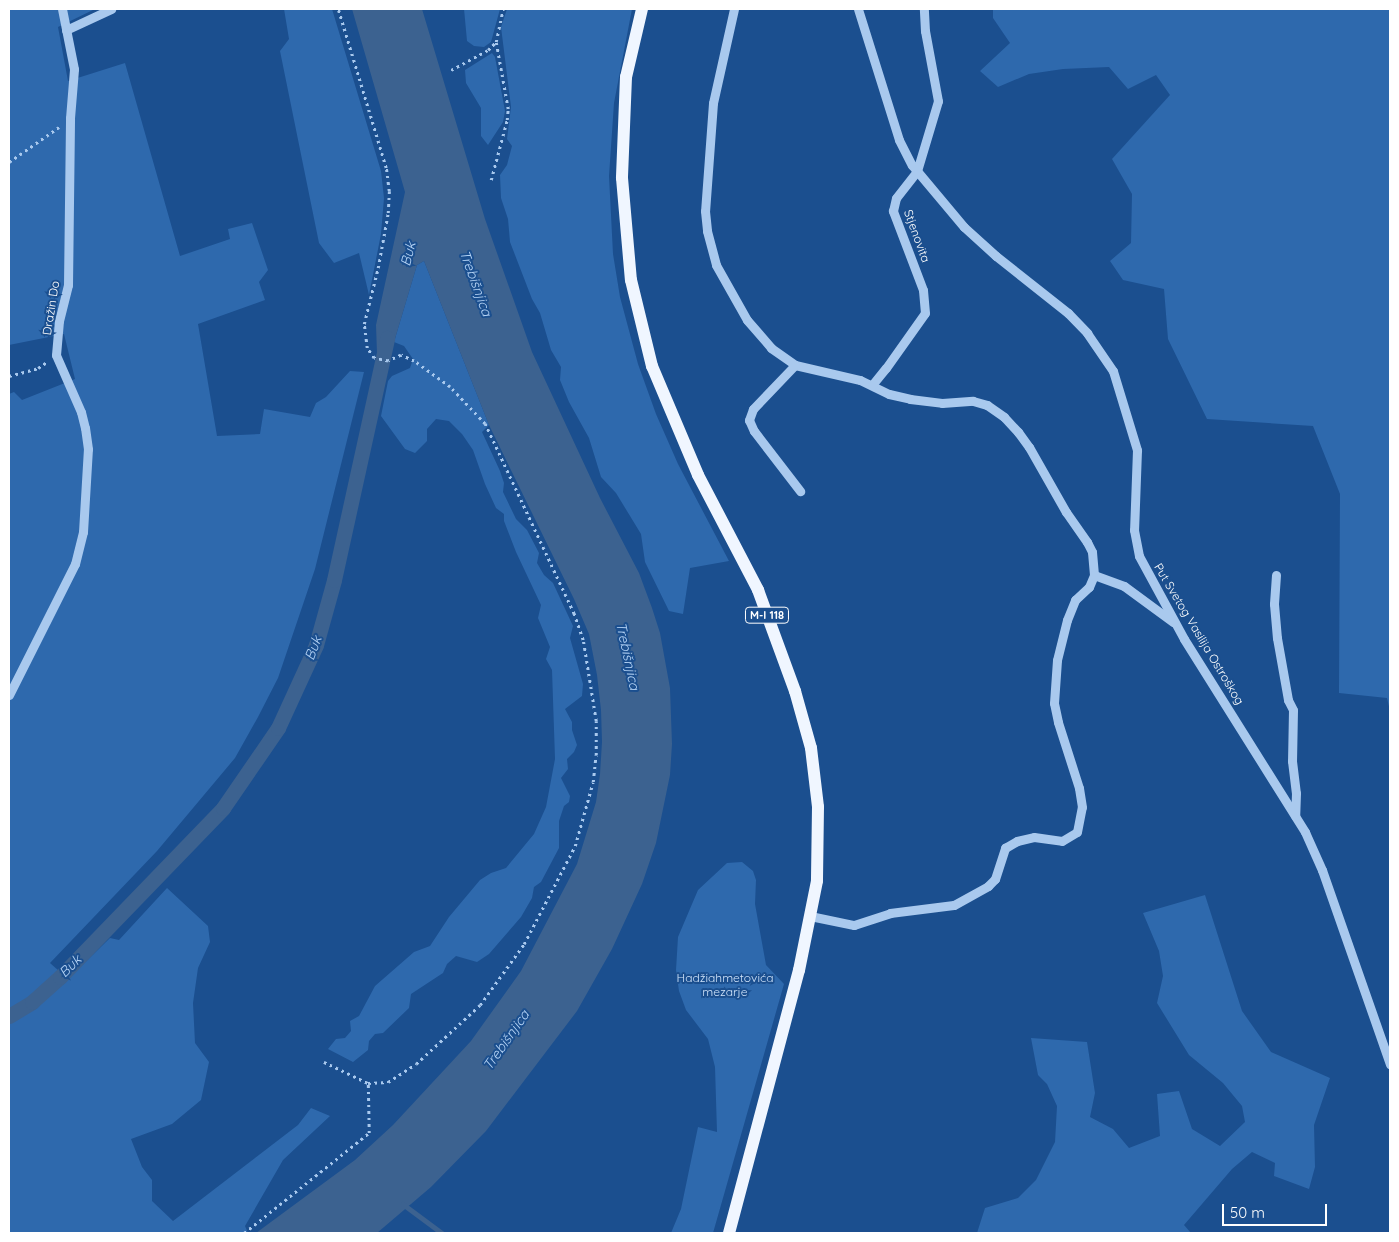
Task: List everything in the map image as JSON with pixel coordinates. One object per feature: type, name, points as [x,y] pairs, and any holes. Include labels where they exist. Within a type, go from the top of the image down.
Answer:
[{"type":"main road","name":"M-I 118","points":[[642,9],[626,86],[622,178],[631,280],[652,366],[698,476],[758,590],[795,691],[811,748],[818,807],[817,881],[799,970],[729,1233]]},
{"type":"street","name":"Dražin Do","points":[[9,695],[75,564],[83,532],[86,498],[88,449],[85,428],[78,404],[56,355],[59,321],[68,285],[70,118],[74,69],[62,9]]},
{"type":"street","points":[[66,30],[111,9]]},
{"type":"street","points":[[734,9],[713,103],[705,211],[707,231],[716,265],[747,320],[758,336],[794,365],[860,380],[890,394],[919,400],[942,403],[973,401],[986,405],[1004,417],[1029,447],[1066,512],[1087,542],[1092,552],[1094,575],[1089,588],[1076,600],[1067,620],[1057,660],[1054,703],[1058,722],[1079,788],[1082,807],[1077,832],[1062,841],[1034,837],[1017,841],[1005,848],[995,879],[988,886],[954,905],[890,913],[854,925],[810,916]]},
{"type":"street","name":"Put Svetog Vasilija Ostroškog","points":[[858,9],[899,140],[917,172],[964,227],[996,256],[1068,313],[1087,333],[1113,372],[1137,450],[1134,530],[1138,556],[1176,624],[1296,816],[1322,870],[1390,1064]]},
{"type":"street","name":"Stjenovita","points":[[872,385],[925,313],[923,290],[893,211],[896,198],[917,172],[938,101],[925,31],[924,9]]},
{"type":"street","points":[[794,365],[753,409],[748,420],[800,491]]},
{"type":"street","points":[[1094,575],[1124,586],[1176,624]]},
{"type":"street","points":[[1276,575],[1274,604],[1277,638],[1288,700],[1293,710],[1292,761],[1296,793],[1296,816]]},
{"type":"path","points":[[324,1062],[368,1083],[388,1082],[416,1064],[480,1005],[493,990],[524,944],[575,846],[593,782],[596,754],[596,721],[583,640],[562,586],[490,432],[472,408],[432,373],[401,355],[388,361],[374,358],[367,348],[364,324],[380,259],[388,213],[389,191],[386,168],[338,9]]},
{"type":"path","points":[[491,180],[507,120],[508,109],[496,42],[503,9]]},
{"type":"path","points":[[451,70],[488,50],[496,42]]},
{"type":"path","points":[[9,162],[70,118]]},
{"type":"path","points":[[9,376],[38,368],[56,355]]},
{"type":"path","points":[[244,1233],[369,1134],[368,1083]]},
{"type":"green space","points":[[9,9],[95,9],[58,27],[68,81],[125,63],[180,256],[230,239],[228,229],[252,223],[268,270],[259,282],[265,300],[198,324],[217,436],[260,434],[264,409],[310,417],[316,403],[326,397],[350,371],[364,372],[315,569],[278,678],[258,717],[235,758],[157,851],[50,963],[68,979],[110,938],[119,940],[167,888],[208,926],[210,942],[198,968],[193,1003],[195,1043],[209,1062],[201,1100],[172,1124],[131,1139],[142,1167],[152,1180],[152,1201],[173,1221],[298,1125],[311,1108],[330,1116],[283,1160],[245,1226],[248,1233],[9,1233],[9,394],[14,392],[22,400],[75,379],[64,334],[9,345]]},
{"type":"green space","points":[[284,9],[332,9],[381,171],[384,198],[381,234],[369,295],[359,253],[334,263],[319,243],[280,51],[289,39]]},
{"type":"green space","points":[[464,9],[500,9],[491,42],[484,47],[474,46],[467,41]]},
{"type":"green space","points":[[507,9],[632,9],[614,103],[609,176],[613,254],[620,297],[638,364],[656,414],[678,464],[729,561],[690,568],[683,614],[669,611],[645,562],[641,534],[616,493],[601,477],[589,438],[569,402],[560,380],[561,367],[551,350],[540,313],[532,299],[510,242],[508,219],[501,198],[500,175],[507,165],[512,146],[507,139],[511,107],[501,27]]},
{"type":"green space","points":[[993,9],[1390,9],[1390,711],[1387,698],[1339,693],[1340,494],[1313,426],[1207,419],[1168,339],[1164,289],[1123,280],[1110,261],[1131,243],[1132,194],[1112,159],[1170,95],[1156,75],[1128,89],[1109,67],[1063,69],[1029,74],[998,87],[980,71],[1010,43],[993,18]]},
{"type":"green space","points":[[492,53],[495,57],[505,111],[503,122],[488,145],[481,136],[481,108],[466,83],[465,70]]},
{"type":"green space","points":[[424,261],[489,425],[482,432],[500,471],[504,483],[503,492],[516,519],[527,530],[539,553],[537,563],[544,575],[553,583],[573,626],[570,638],[583,684],[582,696],[565,709],[572,722],[572,730],[577,745],[574,752],[567,759],[568,769],[561,778],[570,796],[569,802],[564,806],[559,821],[559,848],[541,882],[534,887],[532,898],[521,917],[489,954],[477,962],[456,956],[447,964],[443,973],[411,994],[409,1008],[383,1033],[375,1034],[369,1041],[368,1050],[353,1062],[328,1049],[336,1039],[345,1038],[351,1031],[350,1021],[359,1016],[375,986],[414,952],[430,946],[449,917],[480,880],[491,873],[506,868],[534,834],[546,807],[555,759],[552,670],[546,659],[550,647],[538,618],[541,605],[516,552],[504,521],[504,514],[496,508],[473,450],[462,434],[449,421],[436,419],[427,429],[427,441],[415,453],[405,449],[381,416],[388,381],[392,376],[410,368],[413,359],[404,346],[394,342],[417,265]]},
{"type":"green space","name":"Hadžiahmetovića mezarje","points":[[742,862],[753,871],[756,880],[755,904],[766,965],[784,984],[713,1233],[671,1233],[681,1209],[698,1127],[717,1132],[715,1067],[708,1039],[686,1010],[679,991],[676,970],[678,937],[698,890],[727,863]]},
{"type":"green space","points":[[1205,895],[1242,1011],[1271,1052],[1330,1078],[1314,1125],[1315,1167],[1309,1189],[1274,1176],[1275,1163],[1252,1152],[1232,1169],[1184,1225],[1191,1233],[977,1233],[985,1208],[1018,1198],[1036,1180],[1055,1142],[1057,1106],[1047,1084],[1038,1075],[1031,1038],[1087,1042],[1095,1093],[1090,1117],[1113,1129],[1129,1148],[1160,1136],[1157,1094],[1179,1091],[1192,1129],[1220,1146],[1245,1122],[1242,1106],[1223,1083],[1189,1055],[1157,1003],[1163,976],[1159,951],[1143,913]]},
{"type":"water","name":"Trebišnjica","points":[[352,9],[422,9],[485,219],[532,352],[600,498],[639,573],[652,608],[660,633],[670,688],[672,744],[670,775],[656,843],[642,884],[612,949],[577,1011],[486,1131],[431,1187],[377,1233],[256,1233],[355,1160],[393,1125],[471,1041],[521,971],[577,864],[596,802],[600,774],[601,710],[597,675],[589,634],[574,599],[489,425],[424,261],[417,265],[394,342],[384,356],[377,354],[376,325],[405,192]]},
{"type":"waterway","name":"Buk","points":[[9,1016],[32,1002],[60,977],[223,808],[278,728],[316,645],[334,580],[387,338]]},
{"type":"waterway","points":[[403,1204],[442,1233]]}]
